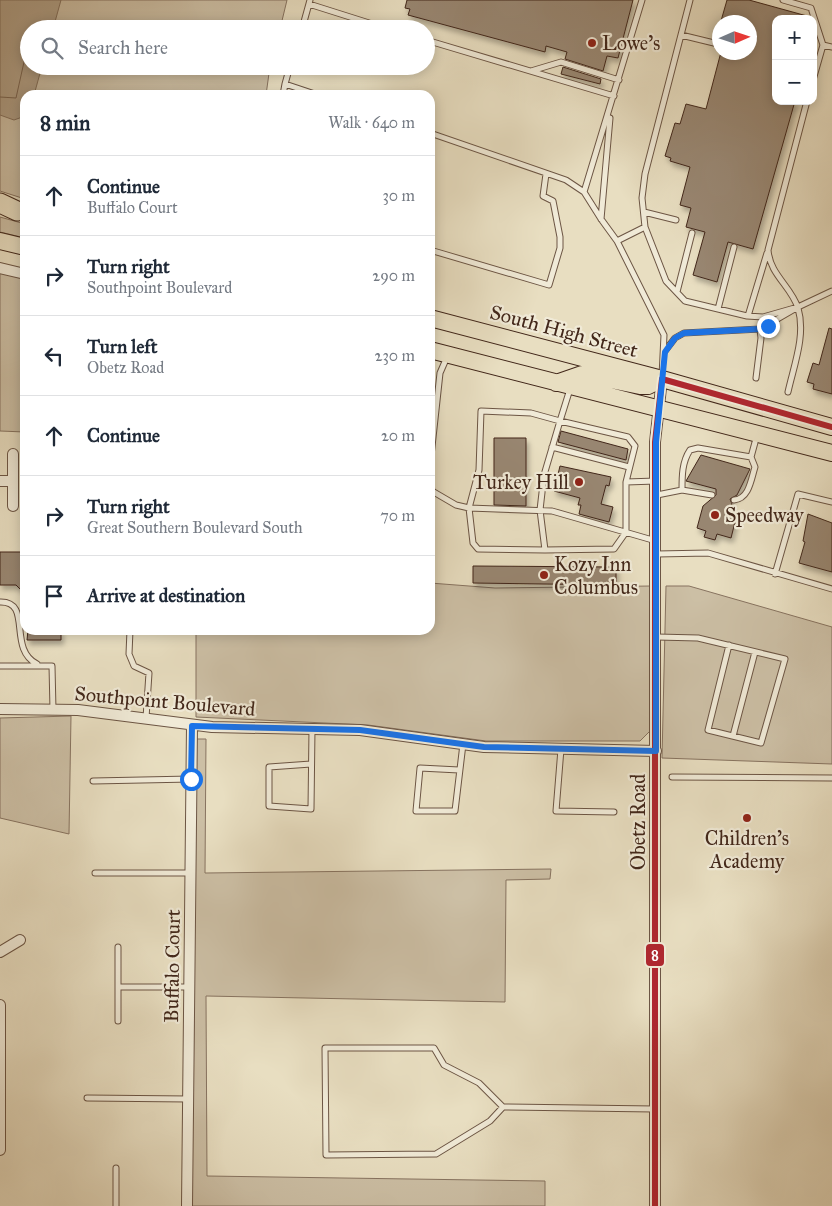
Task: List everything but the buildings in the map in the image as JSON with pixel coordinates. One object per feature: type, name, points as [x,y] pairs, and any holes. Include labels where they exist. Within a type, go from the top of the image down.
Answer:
[{"type":"highway","points":[[0,203],[14,211]]},
{"type":"main road","points":[[0,241],[20,246]]},
{"type":"main road","name":"South High Street","points":[[435,319],[662,379],[832,427]]},
{"type":"main road","points":[[435,351],[757,432],[832,453]]},
{"type":"main road","points":[[564,385],[582,374],[640,386],[648,386],[662,379]]},
{"type":"street","points":[[0,268],[20,273]]},
{"type":"street","name":"Obetz Road","points":[[655,1206],[656,442],[662,379]]},
{"type":"street","points":[[13,454],[13,506]]},
{"type":"street","points":[[0,481],[13,481]]},
{"type":"street","name":"Southpoint Boulevard","points":[[0,709],[52,710],[146,718],[192,726],[360,730],[484,747],[656,751]]},
{"type":"street","name":"Buffalo Court","points":[[187,1206],[192,726]]},
{"type":"street","points":[[0,952],[20,940]]},
{"type":"street","points":[[0,1005],[0,1150]]},
{"type":"lane","points":[[584,192],[642,0]]},
{"type":"lane","points":[[690,0],[645,174],[642,198],[645,227],[666,281],[685,301],[748,316],[763,316],[798,307]]},
{"type":"lane","points":[[783,0],[811,8],[823,45],[817,66]]},
{"type":"lane","points":[[305,20],[310,2],[362,20]]},
{"type":"lane","points":[[681,35],[712,43]]},
{"type":"lane","points":[[435,43],[614,96]]},
{"type":"lane","points":[[823,45],[832,47]]},
{"type":"lane","points":[[530,71],[561,62],[619,80]]},
{"type":"lane","points":[[284,90],[288,75]]},
{"type":"lane","points":[[285,84],[303,90]]},
{"type":"lane","points":[[748,316],[768,250],[806,105]]},
{"type":"lane","points":[[601,220],[610,110]]},
{"type":"lane","points":[[435,135],[566,180],[584,192],[601,220],[617,241],[664,335],[665,352],[662,379]]},
{"type":"lane","points":[[435,251],[549,285],[560,248],[560,237],[553,201],[543,196],[546,174]]},
{"type":"lane","points":[[644,212],[676,220]]},
{"type":"lane","points":[[617,241],[645,227]]},
{"type":"lane","points":[[677,292],[692,234]]},
{"type":"lane","points":[[718,309],[734,246]]},
{"type":"lane","points":[[768,250],[773,270],[798,307],[801,338],[788,392]]},
{"type":"lane","points":[[665,352],[675,338],[684,333],[760,329],[798,307],[832,291]]},
{"type":"lane","points":[[756,378],[761,338],[760,329]]},
{"type":"lane","points":[[435,418],[440,373],[448,354]]},
{"type":"lane","points":[[545,550],[540,510],[544,475],[560,421],[564,385]]},
{"type":"lane","points":[[481,411],[531,413],[628,437],[635,446],[629,467],[626,482],[626,532],[614,549],[478,549],[473,543],[468,508],[479,470],[481,411]]},
{"type":"lane","points":[[734,500],[740,500],[745,496],[755,467],[751,458],[757,432]]},
{"type":"lane","points":[[552,447],[629,467]]},
{"type":"lane","points":[[682,490],[682,475],[686,456],[690,450],[698,448],[751,458]]},
{"type":"lane","points":[[626,482],[656,481]]},
{"type":"lane","points":[[657,495],[682,490],[712,495]]},
{"type":"lane","points":[[435,493],[456,505],[468,508],[540,510],[576,516],[657,541]]},
{"type":"lane","points":[[775,574],[798,494],[832,502]]},
{"type":"lane","points":[[657,554],[708,553],[832,589]]},
{"type":"lane","points":[[0,602],[15,605],[20,632]]},
{"type":"lane","points":[[20,635],[22,650],[28,658],[39,665]]},
{"type":"lane","points":[[130,635],[129,654],[134,666],[149,673],[146,718]]},
{"type":"lane","points":[[657,637],[698,638],[729,645],[785,659],[761,743],[708,730],[729,645]]},
{"type":"lane","points":[[733,736],[755,652]]},
{"type":"lane","points":[[0,666],[52,666],[52,710]]},
{"type":"lane","points":[[311,764],[269,767],[269,806],[311,809],[312,729]]},
{"type":"lane","points":[[459,770],[420,768],[416,811],[455,810],[463,744]]},
{"type":"lane","points":[[561,749],[556,811],[614,812]]},
{"type":"lane","points":[[672,777],[832,778]]},
{"type":"lane","points":[[93,781],[191,779]]},
{"type":"lane","points":[[95,873],[190,873]]},
{"type":"lane","points":[[118,947],[118,1022]]},
{"type":"lane","points":[[118,987],[189,987]]},
{"type":"lane","points":[[503,1107],[490,1121],[436,1154],[326,1155],[325,1048],[434,1048],[444,1065],[479,1083],[503,1107],[654,1109]]},
{"type":"lane","points":[[87,1098],[188,1099]]},
{"type":"lane","points":[[116,1168],[116,1206]]},
{"type":"shaded area","points":[[0,0],[287,0],[282,20],[20,20],[20,75],[269,75],[267,90],[20,90],[20,197],[0,191]]},
{"type":"shaded area","points":[[0,217],[20,223],[20,237],[0,232]]},
{"type":"shaded area","points":[[0,272],[20,276],[20,432],[0,431]]},
{"type":"shaded area","points":[[435,583],[495,588],[651,586],[651,730],[640,741],[486,741],[368,725],[196,717],[196,635],[435,635]]},
{"type":"shaded area","points":[[666,586],[689,586],[832,627],[832,764],[662,758]]},
{"type":"shaded area","points":[[71,716],[69,834],[0,818],[0,718]]},
{"type":"shaded area","points":[[195,739],[206,739],[205,873],[551,869],[550,879],[506,880],[505,1002],[206,996],[207,1176],[545,1181],[545,1206],[192,1206]]},
{"type":"water","points":[[0,0],[61,0],[55,20],[20,20],[20,75],[40,75],[35,90],[20,90],[20,118],[14,120],[0,115]]},
{"type":"transit line","name":"8","points":[[655,1206],[655,442],[662,379],[832,427]]},
{"type":"place","name":"Lowe's","points":[[592,43]]},
{"type":"place","name":"Turkey Hill","points":[[579,482]]},
{"type":"place","name":"Speedway","points":[[715,515]]},
{"type":"place","name":"Kozy Inn Columbus","points":[[544,575]]},
{"type":"place","name":"Children's Academy","points":[[747,818]]},
{"type":"route","points":[[191,779],[192,726],[360,730],[484,747],[656,751],[656,442],[665,352],[675,338],[684,333],[760,329],[768,326]]}]
